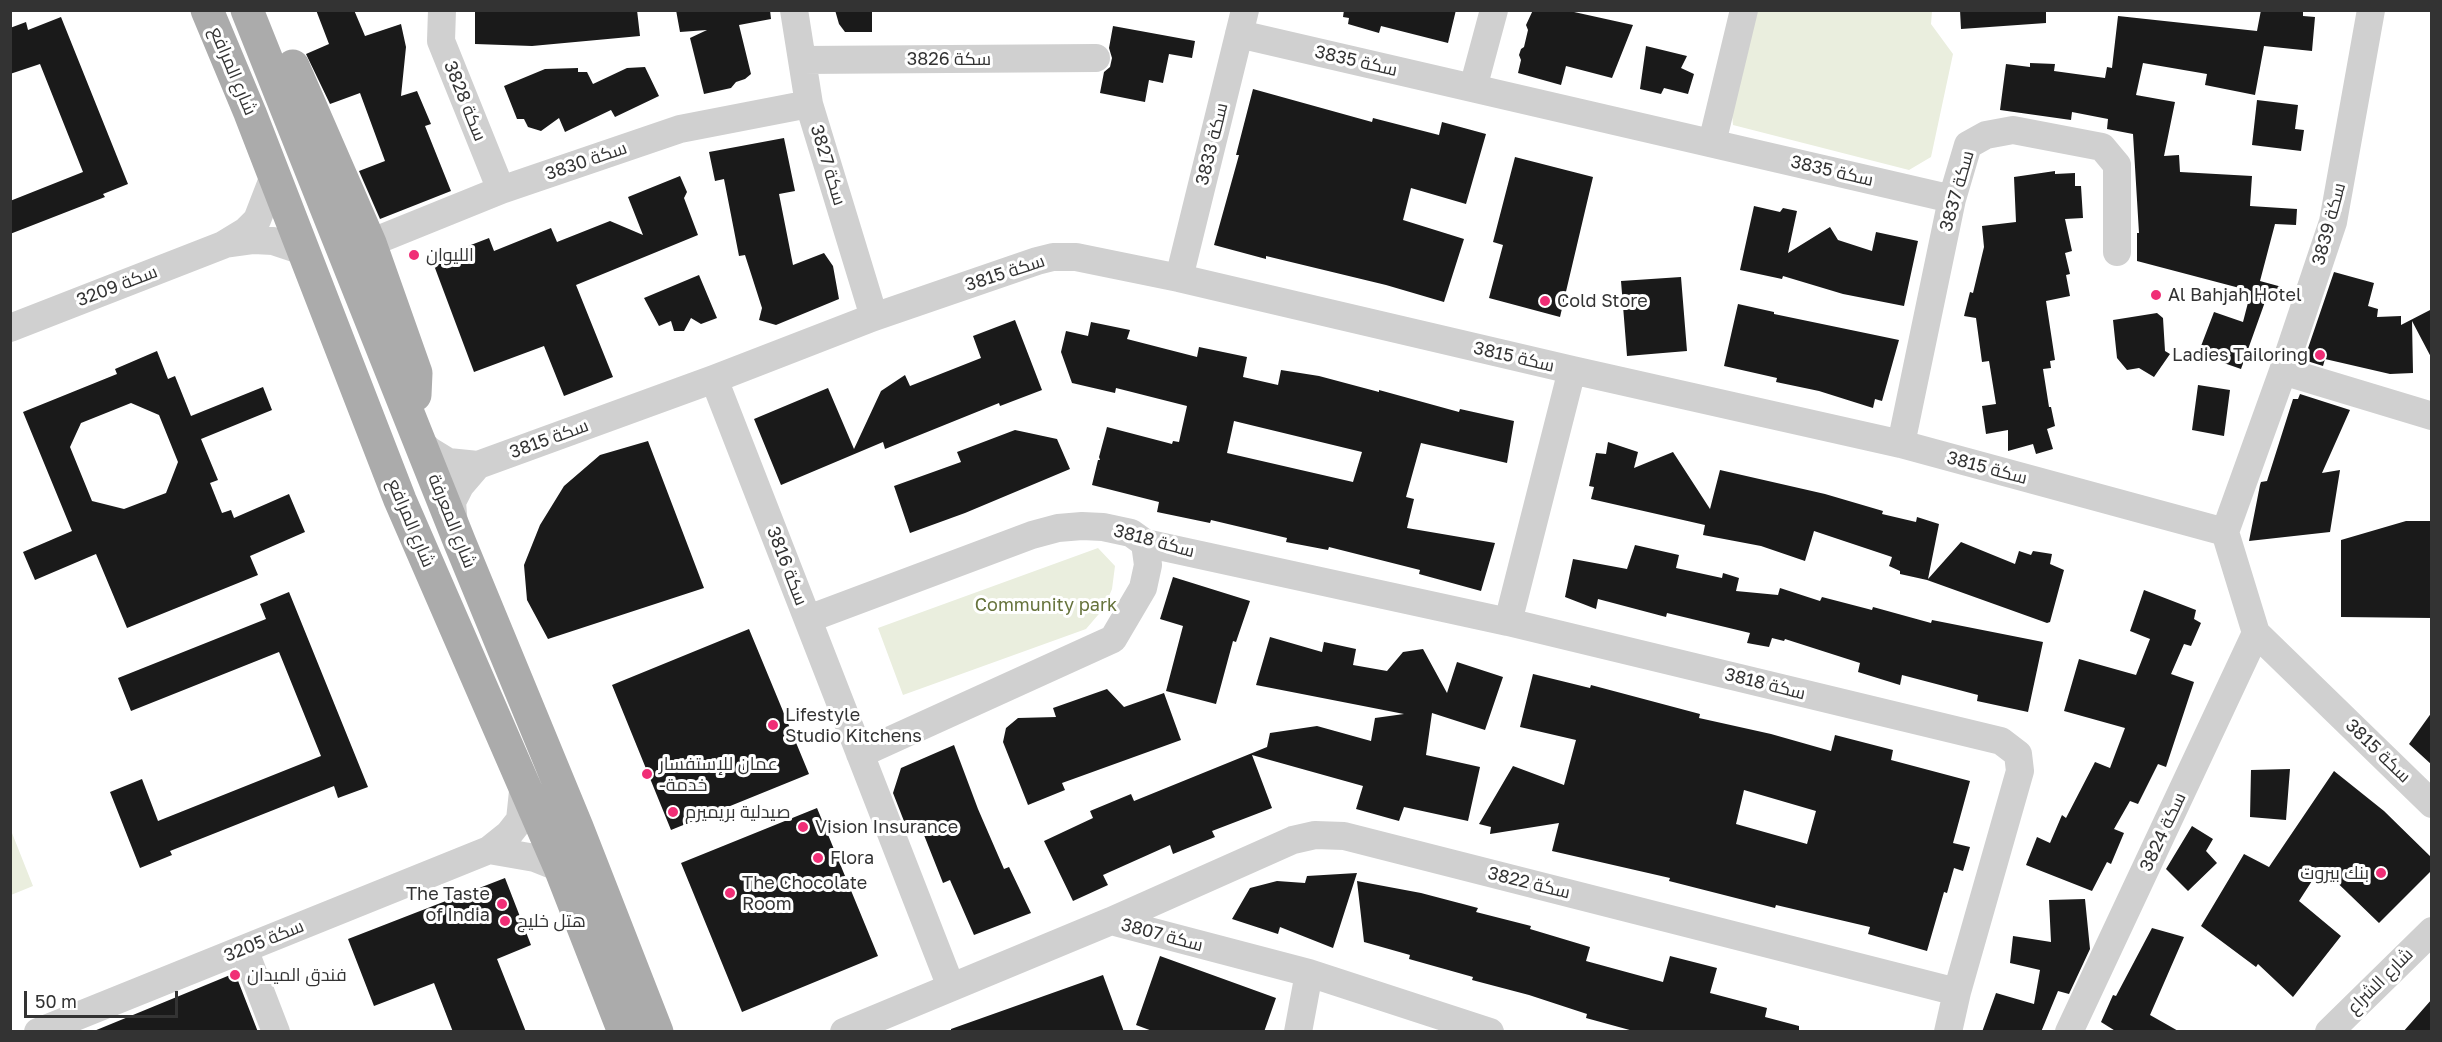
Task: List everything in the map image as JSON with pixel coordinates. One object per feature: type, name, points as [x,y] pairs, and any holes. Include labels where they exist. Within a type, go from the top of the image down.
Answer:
[{"type":"main road","name":"شارع المرافع","points":[[207,10],[400,500],[524,782],[624,1032]]},
{"type":"main road","name":"شارع المعرفة","points":[[247,10],[577,827],[657,1032]]},
{"type":"main road","points":[[270,10],[370,243],[416,373],[417,434]]},
{"type":"street","name":"سكة 3828","points":[[442,10],[441,41],[501,190]]},
{"type":"street","name":"سكة 3827","points":[[794,10],[809,104],[874,316]]},
{"type":"street","points":[[1473,88],[1494,10]]},
{"type":"street","points":[[1712,143],[1744,10]]},
{"type":"street","name":"سكة 3839","points":[[2224,532],[2283,371],[2333,222],[2371,10]]},
{"type":"street","name":"سكة 3835","points":[[1242,22],[1473,88],[1952,199]]},
{"type":"street","name":"سكة 3833","points":[[1179,278],[1242,22]]},
{"type":"street","name":"سكة 3826","points":[[802,60],[1096,58]]},
{"type":"street","name":"سكة 3830","points":[[370,243],[501,190],[680,129],[809,104]]},
{"type":"street","name":"سكة 3837","points":[[1901,444],[1952,199],[1968,145],[1986,135],[2013,130],[2102,147],[2117,165],[2117,252]]},
{"type":"street","name":"سكة 3209","points":[[10,328],[223,244],[246,231],[257,220],[274,176]]},
{"type":"street","name":"سكة 3209","points":[[223,244],[254,240],[273,241],[303,251]]},
{"type":"street","name":"سكة 3815","points":[[417,434],[430,451],[448,462],[478,465],[714,379],[874,316],[1036,261],[1053,257],[1076,257],[1179,278],[1901,444],[2224,532],[2256,633],[2432,804]]},
{"type":"street","points":[[1509,622],[1572,370]]},
{"type":"street","points":[[2283,371],[2432,416]]},
{"type":"street","name":"سكة 3816","points":[[714,379],[951,987]]},
{"type":"street","points":[[454,526],[452,502],[460,486],[478,465]]},
{"type":"street","name":"سكة 3818","points":[[808,619],[1032,535],[1058,528],[1102,527],[1131,533],[1145,543],[1509,622],[2001,741],[2018,754],[2020,771],[1957,992]]},
{"type":"street","points":[[860,754],[1113,639],[1143,588],[1148,565],[1145,543]]},
{"type":"street","name":"سكة 3824","points":[[2069,1032],[2256,633]]},
{"type":"street","name":"سكة 3205","points":[[38,1032],[489,850],[509,834],[520,820],[524,782]]},
{"type":"street","name":"سكة 3822","points":[[1111,921],[1293,840],[1315,835],[1344,836],[1957,992]]},
{"type":"street","points":[[489,850],[535,858],[560,868]]},
{"type":"street","name":"سكة 3807","points":[[844,1032],[1111,921],[1309,973],[1490,1032]]},
{"type":"street","name":"شارع الشراع","points":[[2329,1032],[2432,931]]},
{"type":"street","points":[[244,949],[276,1032]]},
{"type":"street","points":[[1298,1032],[1309,973]]},
{"type":"street","points":[[1948,1032],[1957,992]]},
{"type":"green space","points":[[1754,11],[1932,11],[1931,24],[1953,54],[1931,157],[1909,170],[1733,125],[1731,105]]},
{"type":"green space","name":"Community park","points":[[1098,548],[1115,566],[1112,589],[1104,608],[1086,629],[903,695],[878,628]]},
{"type":"green space","points":[[10,828],[33,886],[11,895],[10,895]]},
{"type":"building","points":[[316,10],[354,10],[365,36],[401,24],[406,47],[401,96],[417,91],[431,124],[425,126],[451,191],[380,219],[359,171],[385,161],[360,93],[330,104],[306,54],[329,44]]},
{"type":"building","points":[[475,10],[637,10],[640,36],[532,46],[475,44]]},
{"type":"building","points":[[676,10],[770,10],[771,19],[739,25],[751,74],[736,82],[731,88],[704,94],[690,38],[707,30],[680,32]]},
{"type":"building","points":[[835,10],[872,10],[872,32],[845,32],[839,24]]},
{"type":"building","points":[[1344,10],[1456,10],[1448,43],[1381,26],[1379,33],[1348,24],[1349,18],[1343,17]]},
{"type":"building","points":[[1533,10],[1565,10],[1633,25],[1612,78],[1566,66],[1561,85],[1518,73],[1521,60],[1519,55],[1524,47],[1528,30],[1526,25]]},
{"type":"building","points":[[1960,10],[2046,10],[2046,23],[1961,29]]},
{"type":"building","points":[[2261,10],[2303,10],[2303,16],[2315,17],[2312,51],[2264,46],[2255,95],[2205,85],[2207,74],[2143,63],[2136,95],[2175,102],[2164,156],[2179,155],[2180,172],[2252,176],[2250,206],[2297,209],[2296,225],[2275,224],[2260,281],[2282,287],[2278,302],[2266,299],[2241,369],[2198,354],[2214,312],[2243,322],[2251,291],[2137,261],[2137,233],[2139,233],[2133,134],[2107,129],[2108,119],[2072,112],[2071,120],[2000,110],[2006,64],[2030,67],[2030,63],[2055,64],[2054,71],[2105,78],[2107,67],[2112,68],[2118,16],[2257,31]]},
{"type":"building","points":[[61,17],[128,184],[103,194],[105,197],[10,234],[10,201],[83,172],[40,64],[10,74],[10,28],[26,22],[28,30]]},
{"type":"building","points":[[1113,26],[1195,41],[1192,58],[1169,54],[1163,83],[1149,80],[1145,102],[1100,93],[1104,72],[1110,67],[1112,58],[1109,48]]},
{"type":"building","points":[[1646,46],[1687,56],[1681,68],[1694,74],[1688,94],[1664,88],[1661,94],[1640,89]]},
{"type":"building","points":[[645,67],[659,96],[615,117],[611,110],[565,132],[559,118],[541,131],[528,127],[524,119],[517,119],[504,86],[545,69],[578,68],[578,72],[587,72],[593,84],[627,68]]},
{"type":"building","points":[[1253,89],[1372,122],[1373,118],[1439,135],[1442,122],[1486,134],[1466,204],[1411,188],[1403,220],[1464,239],[1444,302],[1386,285],[1266,256],[1266,259],[1214,245],[1239,155],[1236,155]]},
{"type":"building","points":[[2257,100],[2298,105],[2295,129],[2304,130],[2301,151],[2252,145]]},
{"type":"building","points":[[784,138],[795,191],[779,194],[793,265],[824,253],[833,266],[839,299],[776,325],[759,320],[762,308],[745,255],[739,256],[724,179],[715,181],[709,152]]},
{"type":"building","points":[[1515,157],[1593,177],[1560,317],[1489,298],[1503,245],[1493,242]]},
{"type":"building","points":[[2055,171],[2055,174],[2075,173],[2075,186],[2081,186],[2083,218],[2065,219],[2072,251],[2065,253],[2070,274],[2066,275],[2070,296],[2046,301],[2055,360],[2050,361],[2051,368],[2043,369],[2049,407],[2051,407],[2055,426],[2047,429],[2053,449],[2036,454],[2033,444],[2008,451],[2008,430],[1986,434],[1982,406],[1996,404],[1989,361],[1982,362],[1976,318],[1964,316],[1970,292],[1973,293],[1984,247],[1982,226],[2016,222],[2014,177]]},
{"type":"building","points":[[680,176],[687,192],[684,198],[698,235],[576,285],[613,377],[564,396],[544,346],[474,372],[432,260],[489,238],[494,251],[551,228],[557,242],[610,221],[643,235],[628,197]]},
{"type":"building","points":[[1754,206],[1780,212],[1783,208],[1797,211],[1788,253],[1830,227],[1838,240],[1872,251],[1876,232],[1918,241],[1904,306],[1843,294],[1783,276],[1782,279],[1740,270]]},
{"type":"building","points":[[2334,272],[2374,283],[2368,306],[2378,309],[2377,317],[2401,316],[2401,325],[2432,309],[2432,359],[2412,321],[2413,373],[2390,374],[2325,359],[2323,366],[2304,360]]},
{"type":"building","points":[[699,275],[717,318],[701,324],[691,318],[684,331],[674,331],[671,321],[659,326],[644,298]]},
{"type":"building","points":[[1681,277],[1687,351],[1627,356],[1621,281]]},
{"type":"building","points":[[1738,304],[1774,312],[1774,314],[1899,340],[1882,401],[1875,399],[1873,408],[1819,391],[1776,382],[1777,378],[1724,366]]},
{"type":"building","points":[[2157,313],[2163,318],[2165,351],[2170,354],[2154,377],[2139,368],[2127,370],[2117,358],[2113,320]]},
{"type":"building","points":[[1015,320],[1042,390],[1000,406],[999,403],[885,449],[883,442],[781,485],[754,419],[828,388],[854,449],[881,391],[905,375],[910,386],[981,358],[973,336]]},
{"type":"building","points":[[1091,322],[1130,330],[1127,339],[1197,357],[1199,347],[1247,357],[1243,377],[1278,385],[1281,370],[1319,376],[1459,412],[1460,409],[1514,421],[1507,463],[1421,443],[1406,497],[1414,499],[1407,528],[1495,543],[1481,591],[1419,574],[1420,570],[1329,547],[1328,550],[1286,542],[1287,538],[1211,520],[1210,523],[1157,512],[1159,502],[1092,485],[1107,427],[1172,444],[1173,441],[1179,442],[1187,406],[1116,388],[1115,393],[1072,383],[1061,352],[1066,331],[1088,336]],"holes":[[[1234,421],[1362,452],[1353,482],[1227,453]]]},
{"type":"building","points":[[157,351],[168,379],[175,376],[191,416],[263,387],[272,410],[201,439],[218,480],[210,483],[222,513],[231,510],[234,518],[289,494],[305,532],[250,556],[258,575],[127,628],[96,554],[35,580],[23,552],[72,531],[23,412],[117,374],[115,369]],"holes":[[[131,403],[159,415],[178,462],[166,493],[124,509],[92,501],[70,447],[81,423]]]},
{"type":"building","points":[[2198,385],[2230,390],[2224,436],[2192,430]]},
{"type":"building","points":[[2300,394],[2350,410],[2322,473],[2340,470],[2330,532],[2249,541],[2261,482],[2267,481],[2293,399],[2298,399]]},
{"type":"building","points":[[1015,430],[1057,439],[1070,469],[965,513],[910,533],[894,486],[961,462],[957,452]]},
{"type":"building","points":[[648,441],[704,588],[548,639],[527,600],[524,565],[540,525],[564,486],[600,455]]},
{"type":"building","points":[[1608,442],[1638,452],[1634,468],[1673,452],[1710,509],[1720,470],[1825,494],[1883,511],[1882,514],[1916,522],[1917,517],[1939,524],[1928,579],[1961,542],[2015,564],[2019,551],[2031,555],[2033,551],[2052,554],[2050,564],[2064,570],[2050,622],[2047,623],[1927,580],[1900,574],[1900,571],[1889,566],[1892,557],[1814,531],[1805,561],[1761,546],[1703,535],[1705,525],[1591,499],[1594,487],[1589,486],[1596,453],[1606,454]]},
{"type":"building","points":[[2406,521],[2432,521],[2432,618],[2341,617],[2341,540]]},
{"type":"building","points":[[1635,545],[1679,555],[1676,568],[1722,578],[1723,573],[1739,578],[1736,591],[1778,595],[1780,588],[1820,601],[1822,597],[1872,610],[1873,607],[1931,623],[1932,620],[2043,642],[2028,712],[1977,701],[1978,695],[1902,675],[1900,685],[1858,672],[1860,663],[1785,639],[1784,641],[1772,638],[1769,647],[1747,643],[1750,633],[1667,613],[1666,617],[1598,599],[1596,609],[1565,597],[1573,559],[1627,569]]},
{"type":"building","points":[[1173,577],[1250,601],[1236,642],[1233,641],[1216,704],[1166,691],[1183,626],[1160,619]]},
{"type":"building","points":[[2144,590],[2196,610],[2194,619],[2201,623],[2191,646],[2184,644],[2171,674],[2194,682],[2166,767],[2158,764],[2138,804],[2130,801],[2114,829],[2124,833],[2111,864],[2107,862],[2092,891],[2026,865],[2037,837],[2050,843],[2062,815],[2066,818],[2095,762],[2110,768],[2125,728],[2064,711],[2079,659],[2136,675],[2150,639],[2130,631]]},
{"type":"building","points":[[289,592],[368,787],[338,798],[334,786],[170,851],[172,855],[140,868],[110,792],[142,779],[158,821],[321,756],[279,652],[131,711],[118,678],[266,619],[260,604]]},
{"type":"building","points":[[749,629],[809,774],[671,830],[612,685]]},
{"type":"building","points":[[1270,637],[1322,652],[1324,642],[1356,649],[1353,665],[1387,671],[1403,652],[1423,649],[1447,693],[1457,662],[1503,677],[1485,730],[1432,713],[1426,755],[1480,767],[1468,821],[1404,807],[1399,821],[1356,809],[1363,786],[1252,755],[1272,808],[1212,831],[1215,837],[1173,854],[1170,845],[1103,875],[1108,885],[1073,901],[1044,841],[1093,818],[1090,811],[1131,794],[1134,801],[1267,747],[1270,733],[1317,726],[1371,741],[1375,718],[1404,714],[1256,685]]},
{"type":"building","points":[[1533,674],[1590,688],[1591,685],[1700,714],[1699,718],[1771,734],[1831,751],[1835,735],[1893,750],[1891,760],[1970,781],[1953,843],[1970,847],[1963,871],[1954,868],[1947,893],[1944,892],[1927,951],[1868,934],[1870,927],[1776,905],[1775,908],[1669,881],[1670,878],[1552,851],[1559,823],[1490,834],[1491,827],[1479,824],[1513,766],[1564,785],[1576,740],[1520,727]],"holes":[[[1744,790],[1816,811],[1807,844],[1736,824]]]},
{"type":"building","points":[[1107,689],[1124,707],[1164,693],[1181,740],[1062,783],[1065,790],[1028,805],[1003,742],[1006,728],[1018,718],[1056,717],[1053,708]]},
{"type":"building","points":[[2432,712],[2432,765],[2409,744]]},
{"type":"building","points":[[954,745],[1004,869],[1009,867],[1031,913],[974,935],[950,880],[943,883],[922,830],[909,834],[893,793],[901,768]]},
{"type":"building","points":[[2290,769],[2286,820],[2250,817],[2251,770]]},
{"type":"building","points":[[2334,771],[2384,811],[2432,858],[2432,870],[2379,923],[2321,867],[2299,901],[2341,936],[2293,997],[2258,964],[2256,967],[2201,926],[2244,854],[2269,867]]},
{"type":"building","points":[[817,808],[878,956],[742,1012],[681,863]]},
{"type":"building","points":[[2192,826],[2213,839],[2206,851],[2217,863],[2188,891],[2166,869]]},
{"type":"building","points":[[1357,873],[1333,948],[1280,927],[1278,934],[1232,919],[1250,888],[1277,881],[1305,883],[1307,876]]},
{"type":"building","points":[[505,878],[531,945],[497,959],[526,1032],[453,1032],[434,983],[374,1006],[348,939]]},
{"type":"building","points":[[1357,881],[1421,893],[1478,908],[1476,912],[1531,926],[1530,929],[1590,947],[1586,961],[1663,982],[1670,956],[1717,968],[1710,993],[1767,1008],[1765,1017],[1799,1026],[1799,1032],[1637,1032],[1586,1018],[1587,1014],[1529,995],[1472,980],[1473,977],[1409,959],[1410,955],[1364,942]]},
{"type":"building","points":[[2085,899],[2090,949],[2069,994],[2058,991],[2041,1032],[1982,1032],[1996,993],[2034,1004],[2040,970],[2010,963],[2013,936],[2051,942],[2049,900]]},
{"type":"building","points":[[2152,928],[2184,937],[2150,1015],[2180,1032],[2117,1032],[2101,1022],[2113,995],[2116,996]]},
{"type":"building","points":[[1160,956],[1276,998],[1264,1032],[1155,1032],[1136,1025]]},
{"type":"building","points":[[235,973],[258,1032],[94,1032],[94,1031]]},
{"type":"building","points":[[1103,975],[1124,1032],[951,1032],[951,1029]]},
{"type":"building","points":[[2432,999],[2432,1032],[2403,1032]]},
{"type":"place","name":"الليوان","points":[[414,255]]},
{"type":"place","name":"Al Bahjah Hotel","points":[[2156,295]]},
{"type":"place","name":"Cold Store","points":[[1545,301]]},
{"type":"place","name":"Ladies Tailoring","points":[[2320,355]]},
{"type":"place","name":"Lifestyle Studio Kitchens","points":[[773,725]]},
{"type":"place","name":"عمان للإستفسار -خدمة","points":[[647,774]]},
{"type":"place","name":"صيدلية بريميرم","points":[[673,812]]},
{"type":"place","name":"Vision Insurance","points":[[803,827]]},
{"type":"place","name":"Flora","points":[[818,858]]},
{"type":"place","name":"بنك بيروت","points":[[2381,873]]},
{"type":"place","name":"The Chocolate Room","points":[[730,893]]},
{"type":"place","name":"The Taste of India","points":[[502,904]]},
{"type":"place","name":"هتل خلیج","points":[[505,921]]},
{"type":"place","name":"فندق الميدان","points":[[235,975]]}]
